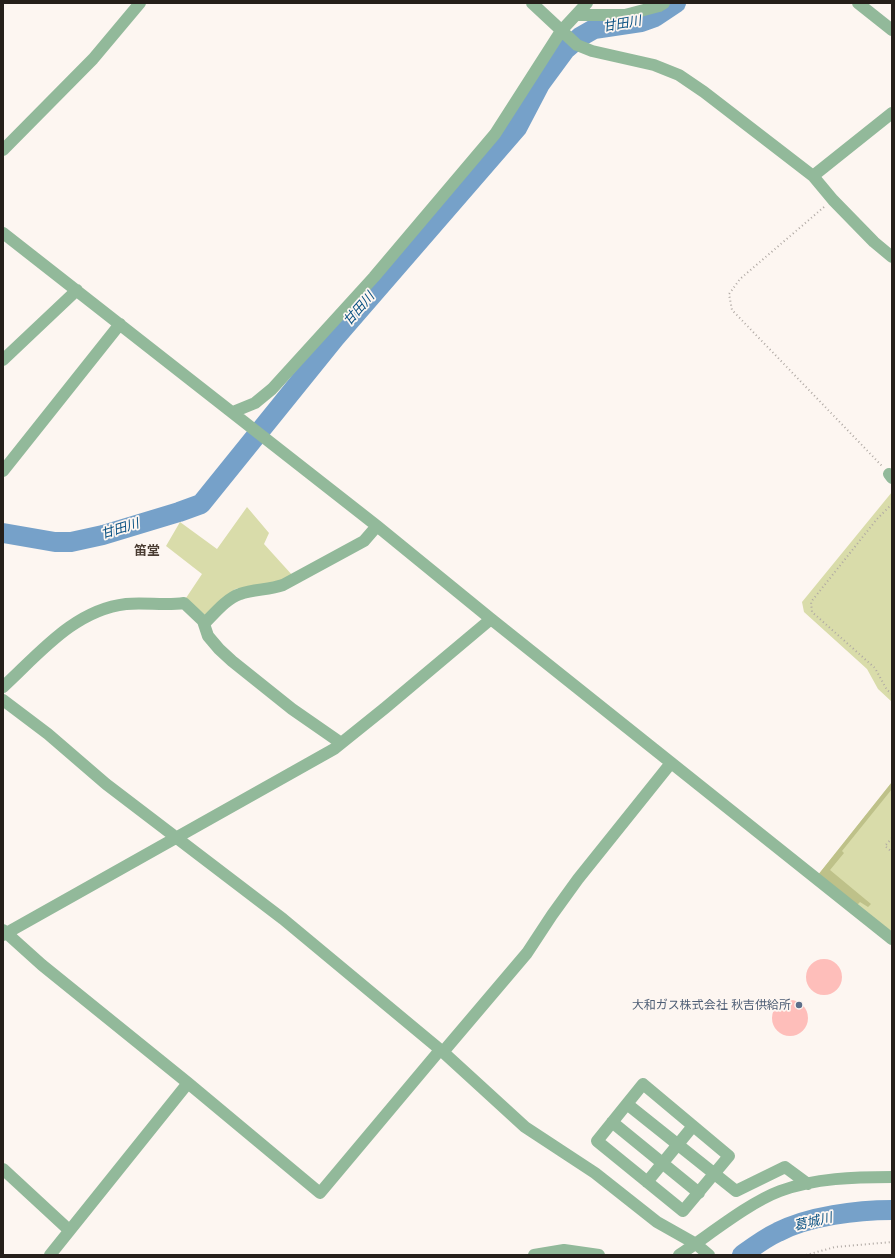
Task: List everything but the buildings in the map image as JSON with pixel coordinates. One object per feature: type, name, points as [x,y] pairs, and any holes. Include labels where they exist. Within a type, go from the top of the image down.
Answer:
[{"type":"street","points":[[3,150],[93,59],[140,3]]},
{"type":"street","points":[[532,3],[577,45],[592,51],[654,65],[679,75],[813,176],[833,200],[874,242],[892,258]]},
{"type":"street","points":[[233,412],[255,403],[272,389],[374,277],[495,134],[576,15],[587,3]]},
{"type":"street","points":[[576,15],[625,15],[659,6],[664,3]]},
{"type":"street","points":[[858,3],[892,30]]},
{"type":"street","points":[[813,176],[892,113]]},
{"type":"street","points":[[3,233],[265,437],[377,526],[491,620],[892,939]]},
{"type":"street","points":[[3,360],[77,290]]},
{"type":"street","points":[[3,471],[120,324]]},
{"type":"street","points":[[204,624],[232,598],[239,594],[270,590],[284,585],[364,541],[377,526]]},
{"type":"street","points":[[3,687],[64,632],[87,615],[105,608],[125,604],[184,602],[204,624],[208,636],[218,649],[292,709],[341,743]]},
{"type":"street","points":[[491,620],[391,704],[341,743],[4,933],[320,1193],[527,953],[578,879],[671,763]]},
{"type":"street","points":[[3,700],[48,734],[106,784],[283,919],[442,1051],[525,1127],[595,1173],[657,1222],[702,1249]]},
{"type":"street","points":[[50,1255],[188,1083]]},
{"type":"street","points":[[643,1084],[730,1156],[684,1211],[597,1141],[612,1122],[643,1084]]},
{"type":"street","points":[[627,1104],[714,1175],[736,1191],[785,1167],[808,1184]]},
{"type":"street","points":[[612,1122],[699,1193]]},
{"type":"street","points":[[647,1182],[693,1126]]},
{"type":"street","points":[[3,1169],[69,1230]]},
{"type":"street","points":[[678,1255],[702,1249],[754,1205],[780,1191],[843,1178],[892,1177]]},
{"type":"street","points":[[534,1255],[564,1250],[599,1255]]},
{"type":"path","points":[[833,200],[740,279],[729,294],[732,310],[890,476]]},
{"type":"path","points":[[892,504],[877,519],[811,602],[812,612],[875,668],[887,690],[892,694]]},
{"type":"path","points":[[892,838],[885,846],[892,852]]},
{"type":"path","points":[[806,1255],[835,1247],[892,1242]]},
{"type":"green space","points":[[892,492],[892,702],[878,689],[867,669],[804,612],[802,602]]},
{"type":"green space","points":[[247,507],[269,533],[264,544],[293,576],[274,583],[235,589],[206,616],[186,598],[202,574],[166,546],[180,522],[217,549]]},
{"type":"green space","points":[[892,782],[892,933],[818,875]]},
{"type":"green space","points":[[892,782],[892,789],[842,851],[844,853],[830,870],[871,904],[868,907],[860,902],[857,905],[818,875]]},
{"type":"waterway","name":"甘田川","points":[[3,533],[55,542],[71,542],[103,535],[201,504],[335,338],[517,128],[540,84],[565,50],[580,37],[594,29],[641,22],[655,17],[676,3]]},
{"type":"waterway","name":"葛城川","points":[[742,1255],[773,1234],[790,1226],[834,1215],[864,1211],[892,1210]]},
{"type":"place","name":"大和ガス株式会社 秋吉供給所","points":[[799,1005]]},
{"type":"district","name":"笛堂","points":[[147,551]]}]
